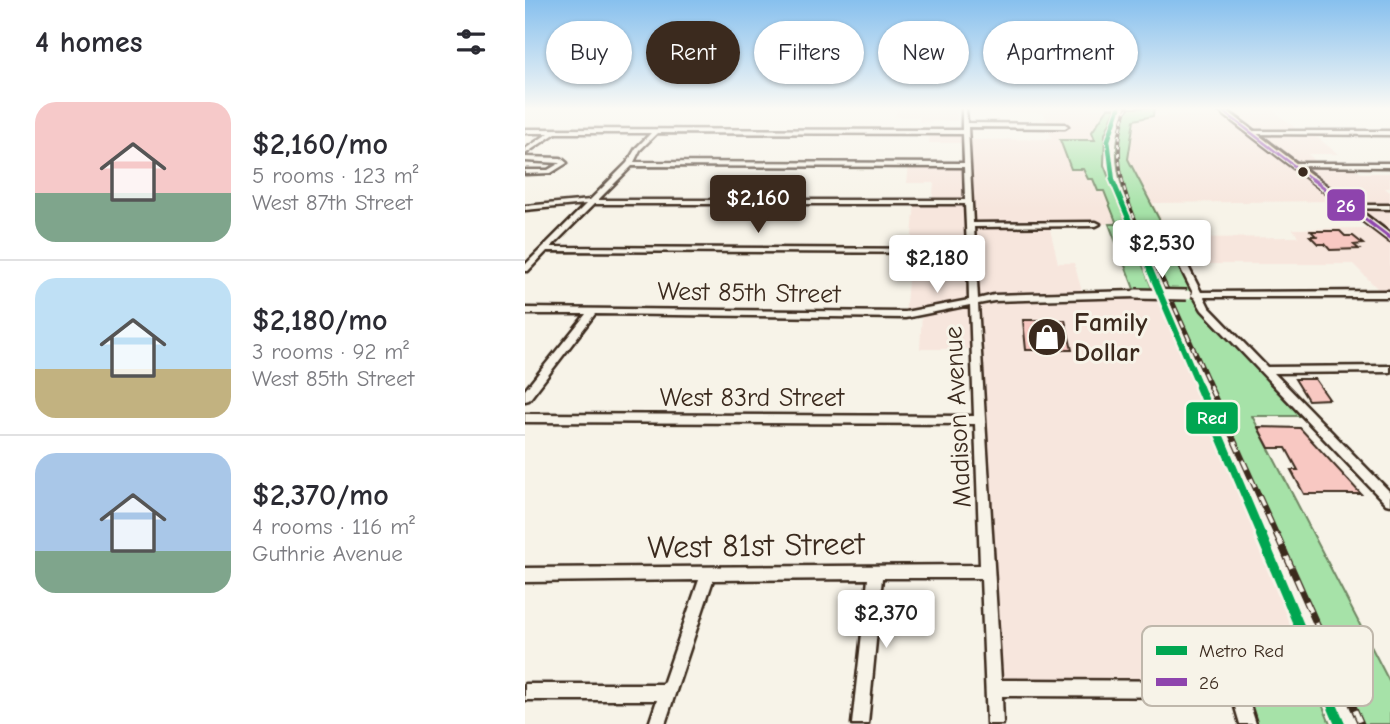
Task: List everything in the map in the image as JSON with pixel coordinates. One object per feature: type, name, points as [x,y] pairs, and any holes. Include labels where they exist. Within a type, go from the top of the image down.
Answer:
[{"type":"main road","points":[[1264,142],[1390,238]]},
{"type":"street","points":[[525,152],[540,142]]},
{"type":"street","points":[[525,269],[630,164],[645,142]]},
{"type":"street","name":"Madison Avenue","points":[[966,142],[995,724]]},
{"type":"street","points":[[525,159],[561,160],[565,163],[549,172],[525,172]]},
{"type":"street","points":[[630,164],[967,165]]},
{"type":"street","points":[[1296,165],[1390,165]]},
{"type":"street","points":[[525,208],[591,202],[968,202]]},
{"type":"street","points":[[1349,207],[1390,207]]},
{"type":"street","points":[[971,225],[1096,224]]},
{"type":"street","points":[[1165,229],[1192,295],[1390,500]]},
{"type":"street","points":[[545,249],[971,251]]},
{"type":"street","name":"West 85th Street","points":[[525,311],[905,315],[974,304],[994,298],[1024,296],[1390,294]]},
{"type":"street","points":[[525,397],[593,310]]},
{"type":"street","points":[[1264,370],[1390,369]]},
{"type":"street","name":"West 83rd Street","points":[[525,418],[979,420]]},
{"type":"street","name":"West 81st Street","points":[[525,575],[988,571]]},
{"type":"street","points":[[860,724],[876,572]]},
{"type":"street","points":[[657,724],[708,575]]},
{"type":"street","points":[[994,688],[1142,689]]},
{"type":"street","points":[[525,692],[668,692]]},
{"type":"street","points":[[1242,706],[1248,724]]},
{"type":"shaded area","points":[[1063,142],[1104,191],[1117,224],[1049,225],[1058,263],[1074,263],[1083,295],[1154,294],[1203,406],[1291,626],[1142,626],[1142,688],[994,688],[975,349],[920,349],[922,312],[905,315],[915,202],[932,202],[934,183],[907,183],[909,165],[967,165],[966,143],[929,143]]},
{"type":"shaded area","points":[[1131,142],[1323,142],[1338,154],[1308,154],[1320,165],[1350,165],[1361,173],[1390,173],[1390,188],[1385,188],[1390,192],[1390,227],[1377,228],[1390,238],[1390,294],[1383,294],[1353,264],[1181,264],[1128,159]],"holes":[[[1336,201],[1371,228],[1293,229],[1298,237],[1172,238],[1153,203]]]},
{"type":"green space","points":[[1061,142],[1105,142],[1104,165],[1154,294],[1136,294],[1109,224],[1117,224],[1104,191],[1098,191],[1093,179],[1088,179],[1083,169],[1071,169]]},
{"type":"green space","points":[[1118,142],[1131,142],[1128,159],[1205,308],[1309,416],[1252,416],[1361,626],[1317,626],[1124,193],[1118,171]]},
{"type":"green space","points":[[1373,650],[1390,683],[1390,724],[1361,724],[1353,706],[1373,706]]},
{"type":"green space","points":[[1242,706],[1323,706],[1330,724],[1248,724]]},
{"type":"building","points":[[1311,231],[1340,231],[1363,244],[1354,245],[1359,249],[1330,250],[1310,236],[1316,236]]},
{"type":"building","name":"Family Dollar","points":[[1023,320],[1065,320],[1072,350],[1026,350]]},
{"type":"building","points":[[1295,379],[1315,379],[1329,399],[1308,400]]},
{"type":"building","points":[[1258,427],[1300,428],[1361,494],[1304,494],[1291,470],[1298,470],[1286,448],[1269,448]]},
{"type":"railway","points":[[1120,142],[1125,192],[1159,272]]},
{"type":"railway","points":[[1158,270],[1211,388]]},
{"type":"railway","points":[[1210,387],[1277,536]]},
{"type":"railway","points":[[1277,535],[1317,626]]},
{"type":"railway","points":[[1353,706],[1361,724]]},
{"type":"metro line","name":"Red","points":[[1108,142],[1111,176],[1299,626]]},
{"type":"metro line","name":"Red","points":[[1332,706],[1340,724]]},
{"type":"transit line","name":"26","points":[[1263,142],[1390,238]]},
{"type":"place","name":"Family Dollar","points":[[1047,337]]}]
